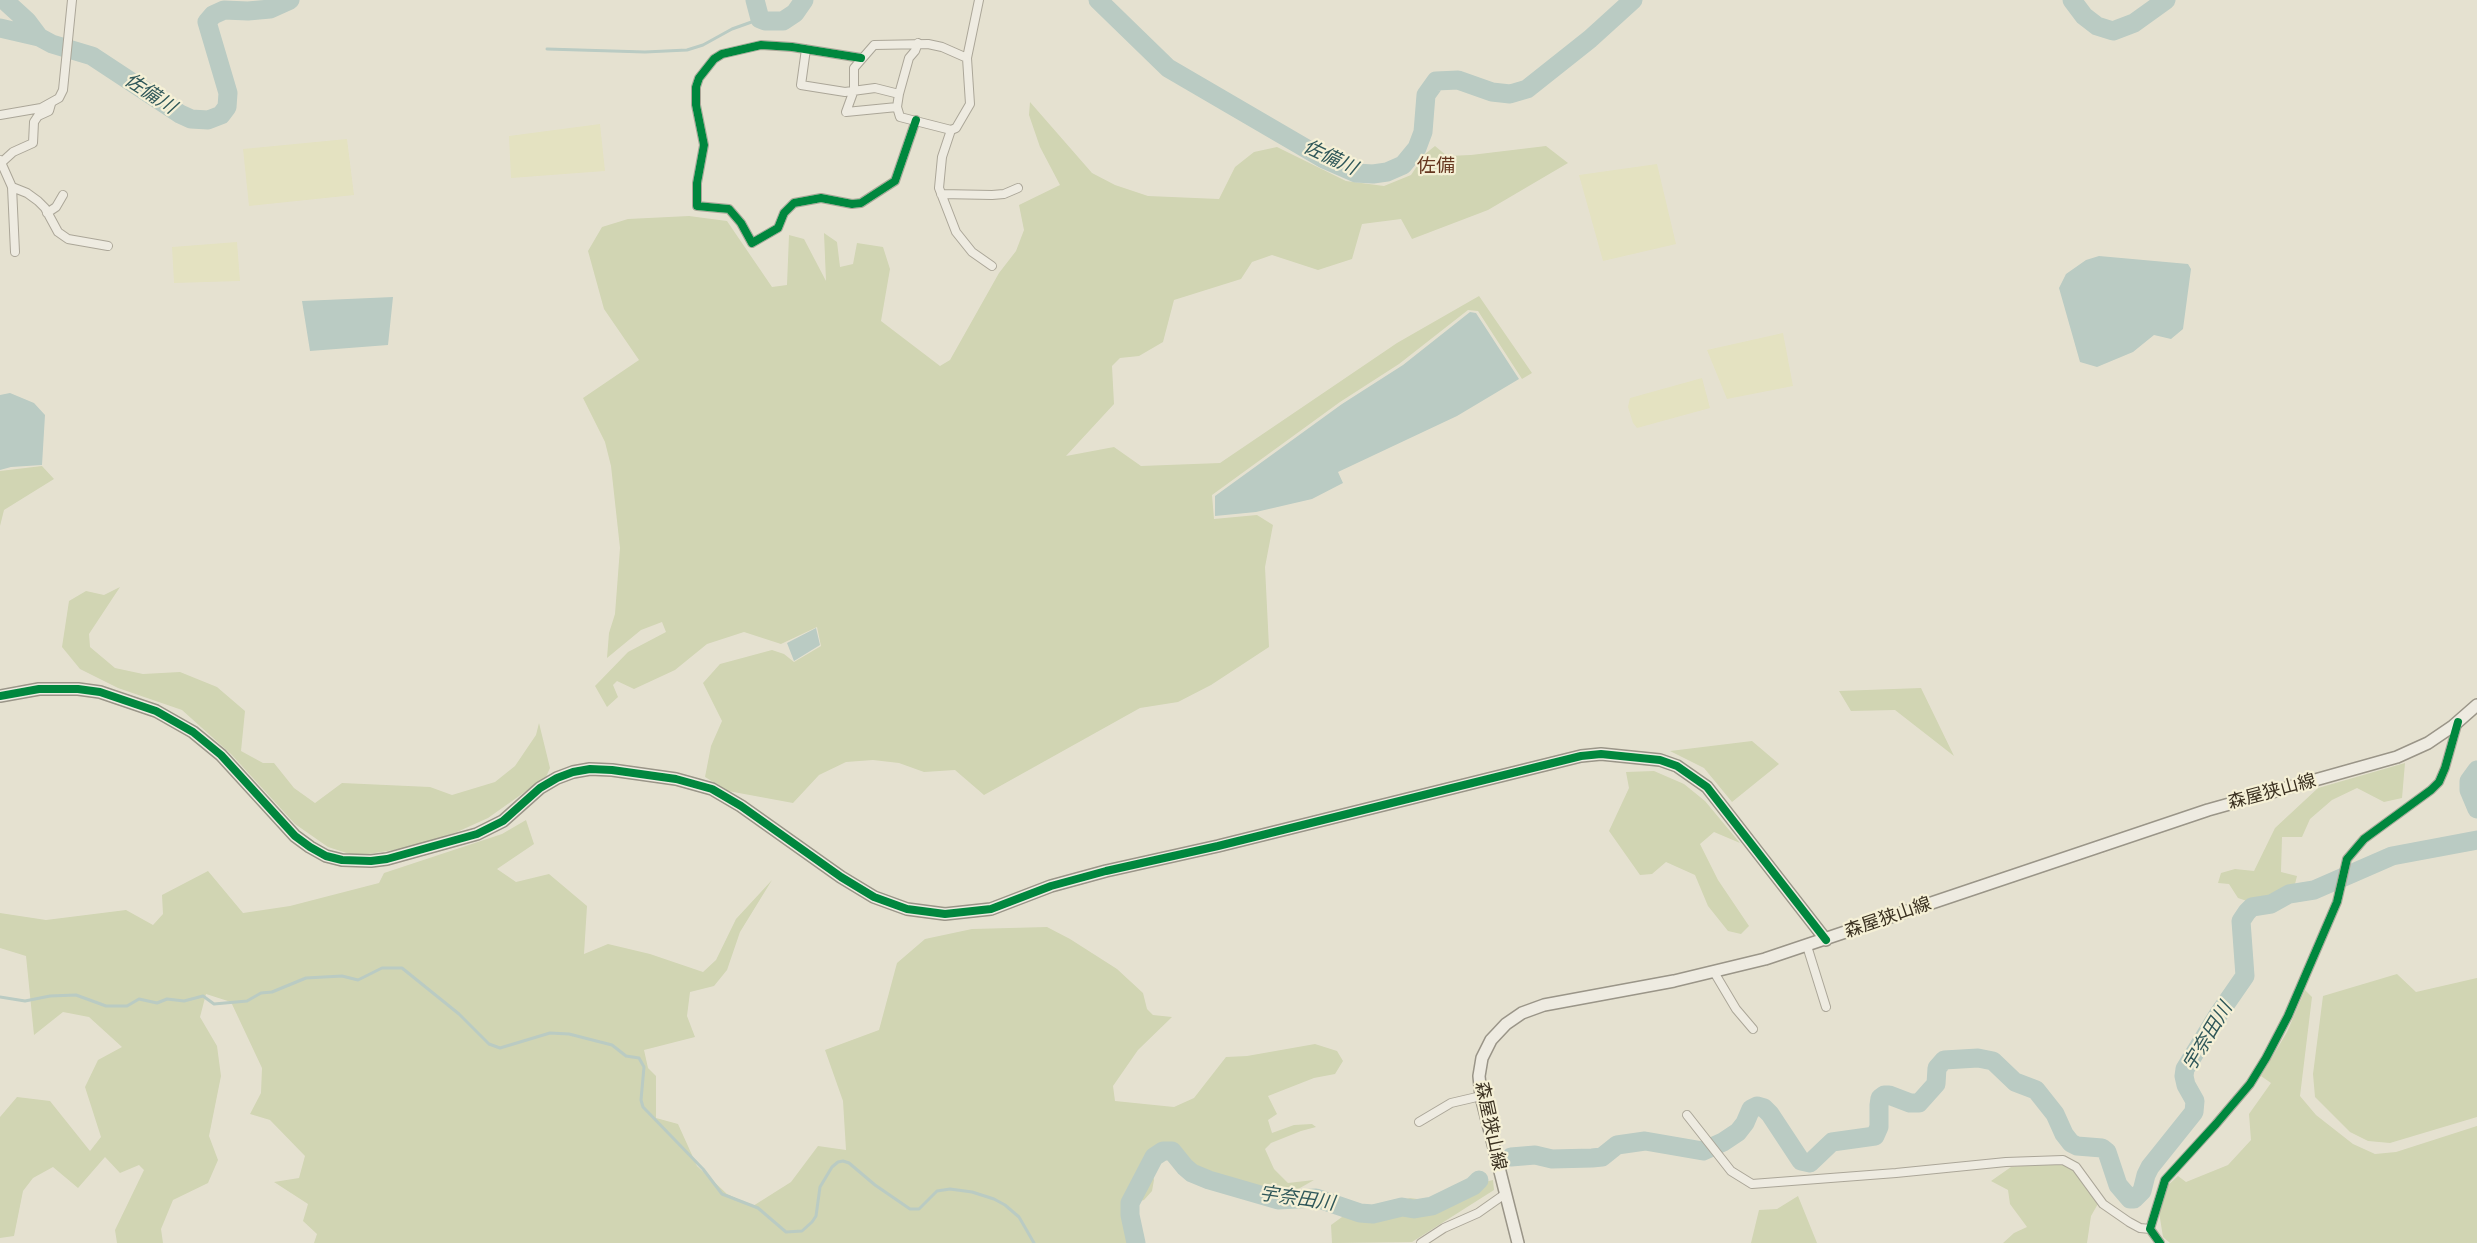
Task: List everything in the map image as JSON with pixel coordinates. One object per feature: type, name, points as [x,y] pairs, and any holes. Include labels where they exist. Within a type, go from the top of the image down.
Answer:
[{"type":"street","points":[[0,114],[41,108],[59,98],[63,90],[67,61],[72,0]]},
{"type":"street","points":[[918,43],[910,58],[900,94],[897,107],[900,116],[951,130],[956,128],[970,104],[967,58],[979,0]]},
{"type":"street","points":[[897,107],[846,112],[854,90],[854,68],[874,45],[881,43],[918,43],[942,47],[967,58]]},
{"type":"street","points":[[861,58],[806,49],[761,45],[722,54],[714,59],[698,78],[696,87],[696,105],[704,145],[698,183],[697,206],[729,209],[741,223],[752,243],[778,228],[784,213],[794,202],[821,198],[857,204],[869,199],[876,192],[890,186],[895,181],[916,120]]},
{"type":"street","points":[[806,49],[801,85],[845,92],[875,88],[900,94]]},
{"type":"street","points":[[16,252],[12,187],[1,161],[13,152],[33,143],[34,122],[38,116],[50,111],[51,104]]},
{"type":"street","points":[[951,130],[942,157],[939,188],[956,232],[972,252],[992,266]]},
{"type":"street","points":[[12,187],[27,193],[38,201],[58,232],[68,240],[108,246]]},
{"type":"street","points":[[941,194],[992,195],[1004,194],[1018,188]]},
{"type":"street","points":[[47,213],[56,207],[62,195]]},
{"type":"street","points":[[0,696],[39,689],[78,689],[100,692],[156,711],[193,732],[221,755],[295,836],[318,852],[342,860],[356,862],[387,859],[477,834],[503,821],[540,788],[557,778],[573,772],[590,769],[612,770],[676,779],[712,789],[741,806],[841,877],[867,893],[907,909],[945,914],[991,909],[1051,886],[1106,871],[1218,846],[1582,756],[1601,754],[1660,760],[1677,766],[1706,787],[1826,940]]},
{"type":"street","name":"森屋狭山線","points":[[1518,1243],[1481,1096],[1480,1068],[1486,1049],[1498,1031],[1522,1013],[1544,1006],[1714,972],[1807,946],[2208,810],[2397,757],[2428,743],[2477,706]]},
{"type":"street","points":[[2150,1229],[2165,1180],[2250,1084],[2266,1058],[2288,1016],[2342,886],[2347,859],[2364,839],[2431,790],[2439,782],[2458,722]]},
{"type":"street","points":[[1807,946],[1826,1007]]},
{"type":"street","points":[[1714,972],[1736,1009],[1753,1029]]},
{"type":"street","points":[[1419,1122],[1451,1103],[1481,1096]]},
{"type":"street","points":[[1687,1115],[1714,1151],[1732,1171],[1752,1184],[2006,1162],[2063,1160],[2076,1167],[2103,1204],[2135,1225],[2150,1229],[2160,1243]]},
{"type":"street","points":[[1421,1243],[1444,1228],[1478,1213],[1505,1194]]},
{"type":"shaded area","points":[[600,124],[605,171],[511,178],[509,136]]},
{"type":"shaded area","points":[[347,139],[354,195],[249,206],[243,149]]},
{"type":"shaded area","points":[[1657,164],[1676,244],[1603,261],[1579,175]]},
{"type":"shaded area","points":[[237,242],[240,281],[174,283],[172,247]]},
{"type":"shaded area","points":[[2099,256],[2188,264],[2191,269],[2183,329],[2171,339],[2154,335],[2133,352],[2097,367],[2080,362],[2059,288],[2066,274],[2086,260]]},
{"type":"shaded area","points":[[393,297],[388,345],[310,351],[302,301]]},
{"type":"shaded area","points":[[1470,312],[1476,313],[1519,379],[1457,416],[1338,472],[1343,483],[1312,499],[1256,512],[1215,516],[1215,496],[1342,404],[1403,365]]},
{"type":"shaded area","points":[[1783,333],[1793,386],[1727,399],[1707,350]]},
{"type":"shaded area","points":[[1702,378],[1710,408],[1637,428],[1633,423],[1628,407],[1630,398]]},
{"type":"shaded area","points":[[10,393],[34,403],[45,415],[42,465],[11,467],[0,470],[0,395]]},
{"type":"shaded area","points":[[816,628],[820,645],[794,661],[787,643]]},
{"type":"green space","points":[[1030,102],[1092,173],[1115,185],[1148,196],[1219,199],[1235,167],[1254,152],[1277,147],[1346,181],[1384,186],[1411,175],[1425,154],[1435,146],[1447,156],[1546,146],[1568,163],[1488,210],[1412,239],[1401,219],[1362,224],[1352,259],[1318,270],[1272,255],[1252,262],[1241,279],[1174,300],[1163,342],[1139,356],[1120,358],[1112,366],[1114,404],[1066,456],[1114,447],[1141,466],[1220,463],[1397,343],[1479,296],[1532,373],[1522,379],[1478,311],[1468,310],[1399,364],[1340,402],[1212,495],[1214,519],[1257,515],[1273,525],[1265,567],[1269,647],[1211,685],[1178,702],[1140,708],[984,795],[955,770],[924,772],[899,763],[873,760],[846,762],[819,775],[793,803],[728,791],[705,777],[711,746],[722,721],[703,683],[720,664],[772,650],[784,654],[794,662],[821,646],[817,627],[781,644],[744,632],[707,644],[675,670],[634,689],[617,681],[613,685],[618,697],[607,707],[595,686],[628,652],[666,632],[662,622],[641,630],[607,658],[609,633],[615,614],[620,548],[611,466],[605,442],[583,398],[639,360],[604,309],[588,251],[602,227],[628,219],[689,216],[727,221],[772,287],[787,285],[789,235],[804,239],[826,281],[824,233],[837,242],[840,267],[853,264],[857,243],[883,247],[890,269],[881,321],[940,366],[950,360],[999,273],[1016,251],[1024,230],[1019,205],[1060,185],[1040,147],[1029,115]]},
{"type":"green space","points":[[42,466],[54,479],[4,510],[0,526],[0,471]]},
{"type":"green space","points":[[120,587],[89,634],[90,647],[115,668],[143,674],[180,672],[217,687],[245,711],[241,751],[263,763],[274,763],[294,788],[315,803],[342,783],[430,787],[452,795],[495,782],[515,766],[536,735],[539,723],[550,768],[546,777],[488,818],[457,832],[412,847],[356,856],[328,847],[295,824],[231,754],[182,710],[118,688],[80,669],[62,647],[69,601],[86,591],[104,595]]},
{"type":"green space","points":[[1921,688],[1954,756],[1895,710],[1851,711],[1839,691]]},
{"type":"green space","points":[[1752,741],[1779,764],[1732,802],[1704,768],[1670,751]]},
{"type":"green space","points":[[2405,763],[2402,798],[2384,802],[2357,788],[2332,800],[2310,819],[2302,837],[2282,837],[2281,872],[2297,876],[2291,900],[2283,903],[2259,905],[2238,898],[2229,884],[2218,883],[2221,873],[2235,869],[2254,871],[2275,828],[2318,788]]},
{"type":"green space","points":[[1654,771],[1684,784],[1705,801],[1740,843],[1714,832],[1700,844],[1718,880],[1749,926],[1741,934],[1728,931],[1708,906],[1695,875],[1666,862],[1652,874],[1640,875],[1609,831],[1629,788],[1626,772]]},
{"type":"green space","points":[[526,820],[534,844],[497,869],[516,882],[549,874],[587,906],[584,954],[608,944],[650,954],[703,972],[716,960],[736,919],[772,880],[740,932],[727,970],[714,986],[690,992],[687,1016],[695,1037],[644,1050],[648,1068],[656,1076],[656,1118],[678,1124],[697,1166],[727,1194],[753,1206],[791,1182],[818,1146],[846,1150],[843,1101],[825,1050],[879,1030],[897,963],[925,939],[972,929],[1047,927],[1070,939],[1117,969],[1143,993],[1147,1009],[1153,1015],[1172,1017],[1138,1050],[1113,1086],[1115,1101],[1174,1107],[1194,1098],[1226,1057],[1247,1056],[1315,1044],[1337,1051],[1343,1061],[1335,1074],[1314,1078],[1268,1096],[1277,1114],[1268,1120],[1272,1133],[1294,1125],[1312,1124],[1316,1127],[1271,1143],[1265,1149],[1274,1169],[1288,1183],[1314,1180],[1286,1196],[1262,1197],[1209,1182],[1173,1159],[1150,1161],[1154,1180],[1152,1191],[1144,1200],[1130,1204],[1131,1215],[1143,1232],[1144,1243],[314,1243],[317,1234],[303,1221],[308,1204],[274,1182],[299,1178],[305,1156],[270,1120],[250,1114],[261,1093],[262,1068],[231,1002],[206,994],[200,1017],[217,1046],[221,1076],[209,1136],[218,1160],[208,1183],[173,1200],[161,1229],[163,1243],[117,1243],[115,1230],[144,1170],[139,1165],[120,1173],[105,1157],[78,1188],[53,1167],[33,1178],[23,1191],[14,1236],[0,1238],[0,1117],[17,1097],[50,1101],[90,1151],[101,1137],[85,1087],[98,1060],[122,1047],[89,1017],[63,1012],[34,1035],[26,956],[0,948],[0,913],[46,920],[126,910],[153,925],[163,914],[162,895],[208,871],[243,913],[290,906],[379,883],[384,873],[502,834]]},
{"type":"green space","points":[[2397,974],[2416,992],[2477,978],[2477,1117],[2390,1143],[2368,1141],[2350,1132],[2315,1097],[2313,1074],[2323,996]]},
{"type":"green space","points":[[2305,990],[2312,997],[2300,1096],[2316,1115],[2353,1144],[2375,1154],[2396,1152],[2477,1126],[2477,1243],[2170,1243],[2163,1237],[2159,1212],[2166,1187],[2178,1176],[2186,1182],[2228,1165],[2251,1140],[2249,1114],[2271,1083],[2261,1076],[2287,1032]]},
{"type":"green space","points":[[2053,1163],[2064,1164],[2075,1171],[2099,1202],[2091,1216],[2087,1243],[2003,1243],[2014,1233],[2027,1227],[2010,1204],[2008,1190],[1991,1181],[2011,1167]]},
{"type":"green space","points":[[1493,1180],[1494,1190],[1412,1242],[1332,1243],[1331,1225],[1353,1209],[1381,1208],[1410,1198],[1439,1202],[1472,1185]]},
{"type":"green space","points":[[1798,1196],[1817,1243],[1751,1243],[1759,1210],[1777,1209]]},
{"type":"waterway","name":"佐備川","points":[[4,0],[27,21],[39,37],[52,44],[92,56],[180,114],[191,119],[208,120],[221,115],[227,107],[228,93],[207,22],[213,15],[224,10],[248,11],[270,9],[290,0]]},
{"type":"waterway","name":"佐備川","points":[[755,0],[760,19],[765,21],[783,21],[795,13],[804,0]]},
{"type":"waterway","name":"佐備川","points":[[1098,0],[1168,68],[1324,159],[1356,173],[1373,174],[1387,172],[1403,165],[1417,148],[1423,132],[1426,95],[1436,81],[1458,80],[1492,92],[1510,94],[1527,89],[1590,39],[1633,0]]},
{"type":"waterway","name":"佐備川","points":[[2072,0],[2084,16],[2097,26],[2113,31],[2134,23],[2166,0]]},
{"type":"waterway","points":[[547,49],[645,52],[687,50],[703,45],[732,29],[760,19]]},
{"type":"waterway","points":[[0,28],[39,37]]},
{"type":"waterway","name":"宇奈田川","points":[[2477,770],[2469,781],[2469,790],[2477,809]]},
{"type":"waterway","name":"宇奈田川","points":[[1511,1157],[1535,1155],[1552,1159],[1602,1157],[1617,1145],[1645,1141],[1703,1151],[1723,1142],[1738,1132],[1745,1123],[1751,1109],[1757,1106],[1764,1108],[1770,1114],[1801,1161],[1810,1163],[1832,1142],[1875,1136],[1879,1127],[1880,1098],[1884,1095],[1910,1103],[1919,1103],[1936,1084],[1937,1068],[1944,1060],[1978,1058],[1993,1061],[2015,1082],[2036,1090],[2055,1114],[2064,1134],[2071,1143],[2077,1146],[2102,1148],[2107,1152],[2118,1185],[2130,1199],[2134,1199],[2142,1191],[2150,1167],[2194,1112],[2195,1101],[2186,1085],[2185,1069],[2218,1015],[2245,976],[2241,921],[2247,912],[2252,907],[2271,904],[2289,894],[2314,890],[2392,856],[2477,840]]},
{"type":"waterway","points":[[0,997],[25,1001],[50,996],[76,995],[106,1006],[127,1006],[139,999],[157,1003],[167,999],[184,1001],[203,996],[214,1004],[247,1001],[261,993],[272,992],[306,978],[342,976],[358,980],[382,968],[402,968],[459,1014],[489,1044],[500,1048],[550,1033],[569,1034],[612,1045],[626,1056],[639,1058],[644,1067],[641,1100],[643,1107],[703,1169],[722,1194],[758,1208],[786,1232],[802,1231],[812,1222],[816,1216],[820,1187],[832,1167],[838,1162],[843,1161],[849,1163],[875,1185],[910,1209],[919,1209],[937,1191],[950,1189],[972,1192],[994,1199],[1005,1205],[1019,1217],[1034,1243]]},
{"type":"waterway","name":"宇奈田川","points":[[1136,1243],[1130,1215],[1130,1203],[1154,1157],[1163,1151],[1172,1151],[1192,1173],[1209,1180],[1278,1200],[1316,1198],[1360,1213],[1373,1214],[1402,1207],[1414,1209],[1432,1206],[1473,1186],[1479,1180]]},
{"type":"cycle path","points":[[861,58],[792,47],[761,45],[722,54],[714,59],[699,78],[696,87],[696,105],[704,145],[697,183],[697,206],[729,209],[741,223],[752,243],[778,228],[784,213],[794,203],[821,198],[852,204],[861,203],[895,181],[916,120]]},
{"type":"cycle path","points":[[0,696],[39,689],[78,689],[100,692],[156,711],[193,732],[221,755],[295,836],[326,856],[342,860],[371,861],[387,859],[477,834],[503,821],[540,788],[557,778],[573,772],[590,769],[612,770],[676,779],[712,789],[741,806],[841,877],[874,897],[907,909],[945,914],[991,909],[1051,886],[1106,871],[1218,846],[1581,756],[1601,754],[1660,760],[1677,766],[1707,787],[1826,940]]},
{"type":"cycle path","points":[[2160,1243],[2150,1229],[2165,1180],[2250,1084],[2266,1058],[2288,1016],[2337,902],[2347,859],[2364,839],[2431,790],[2439,782],[2458,722]]},
{"type":"district","name":"佐備","points":[[1436,167]]}]
